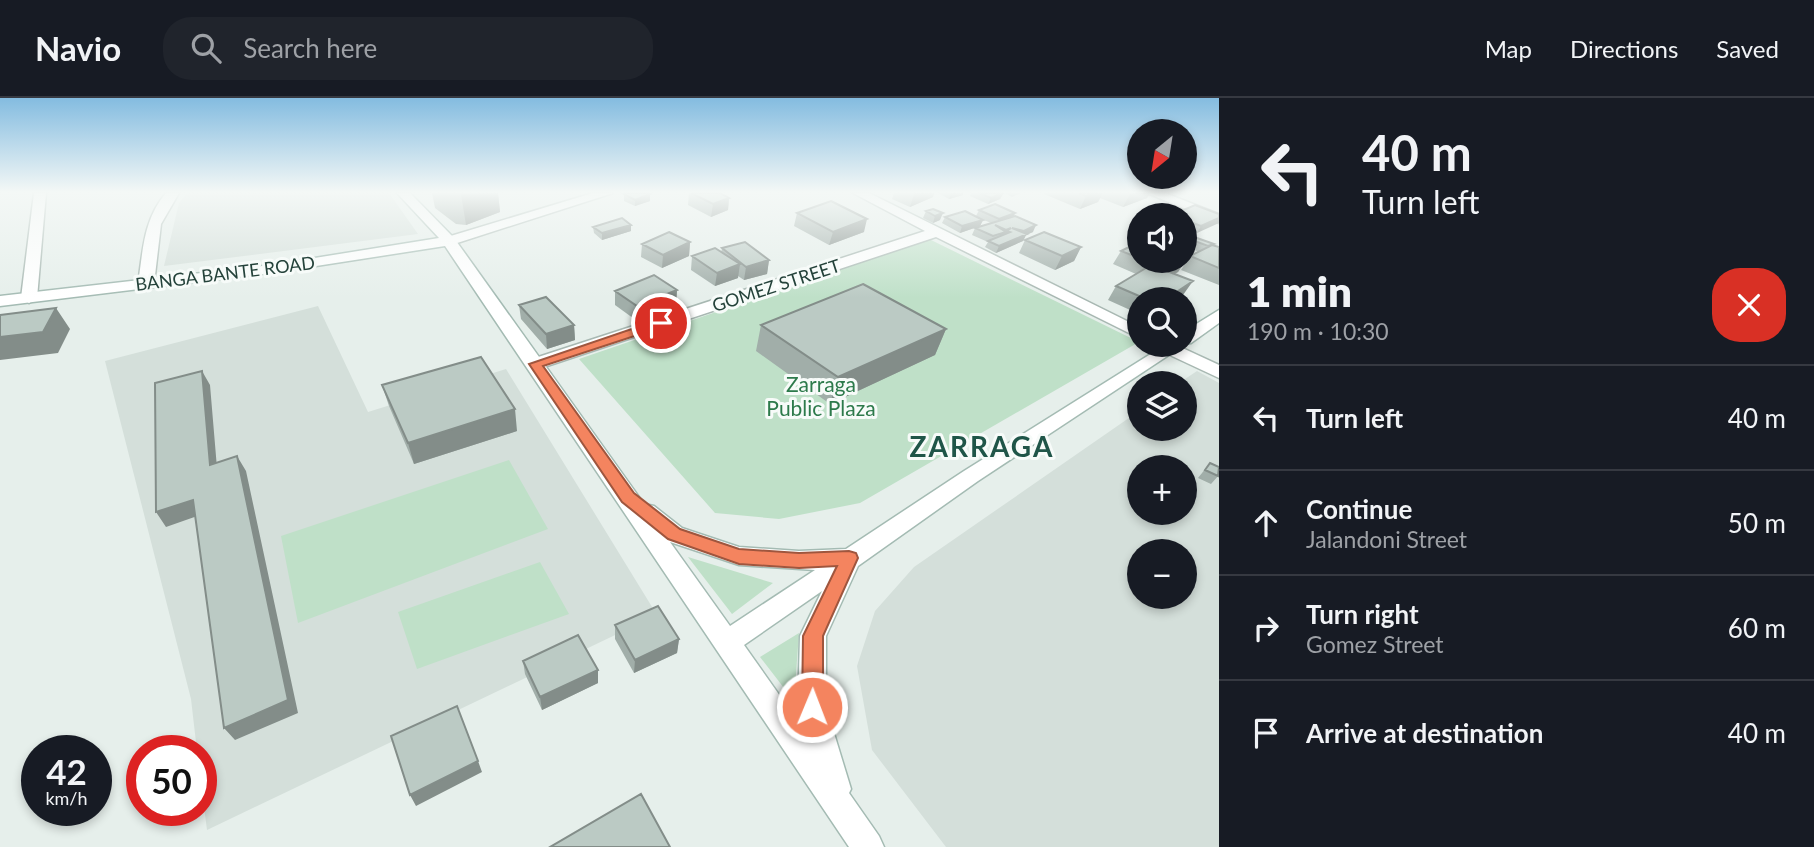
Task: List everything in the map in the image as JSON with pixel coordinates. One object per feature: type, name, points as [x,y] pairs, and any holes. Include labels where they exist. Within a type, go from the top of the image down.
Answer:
[{"type":"main road","points":[[29,298],[36,228]]},
{"type":"main road","points":[[146,284],[153,228]]},
{"type":"main road","points":[[436,228],[449,241],[535,364],[868,847]]},
{"type":"main road","name":"BANGA BANTE ROAD","points":[[0,301],[271,269],[449,241],[493,228]]},
{"type":"main road","points":[[929,228],[1127,327]]},
{"type":"main road","name":"GOMEZ STREET","points":[[535,364],[937,232]]},
{"type":"main road","points":[[1197,329],[1219,315]]},
{"type":"main road","points":[[728,642],[1010,450],[1154,357]]},
{"type":"main road","points":[[1195,357],[1219,372]]},
{"type":"main road","points":[[628,498],[674,534],[739,556],[799,561],[849,558]]},
{"type":"main road","points":[[841,808],[812,707],[813,636],[849,558]]},
{"type":"shaded area","points":[[173,228],[414,228],[418,234],[164,266]]},
{"type":"shaded area","points":[[318,306],[368,412],[506,369],[657,615],[217,825],[217,735],[195,735],[191,699],[105,361]]},
{"type":"shaded area","points":[[1197,371],[1219,383],[1219,847],[946,847],[872,750],[857,666],[875,611],[914,567],[1127,419],[1127,441],[1197,441]]},
{"type":"green space","name":"Zarraga Public Plaza","points":[[929,239],[1127,336],[1127,349],[860,503],[779,519],[715,513],[579,359]]},
{"type":"green space","points":[[509,460],[548,529],[298,623],[281,536]]},
{"type":"green space","points":[[688,557],[773,583],[732,614]]},
{"type":"green space","points":[[540,562],[569,614],[417,669],[398,612]]},
{"type":"green space","points":[[799,633],[794,701],[760,657]]},
{"type":"building","points":[[594,228],[620,228],[602,233]]},
{"type":"building","points":[[825,228],[844,228],[833,232]]},
{"type":"building","points":[[975,228],[1000,228],[1006,232],[993,236]]},
{"type":"building","points":[[1001,228],[1030,228],[1024,231],[1012,228],[1027,234],[999,246],[988,241],[1010,232],[1007,231],[1011,228]]},
{"type":"building","points":[[669,232],[690,242],[663,255],[642,244]]},
{"type":"building","points":[[1044,232],[1081,247],[1062,256],[1025,240]]},
{"type":"building","points":[[1197,238],[1214,244],[1208,246],[1197,242]]},
{"type":"building","points":[[745,242],[769,260],[746,267],[722,248]]},
{"type":"building","points":[[1212,245],[1219,247],[1219,268],[1197,259],[1197,252]]},
{"type":"building","points":[[715,248],[740,264],[717,273],[692,256]]},
{"type":"building","points":[[1138,273],[1172,273],[1193,281],[1184,287],[1127,287],[1127,291],[1116,286]]},
{"type":"building","points":[[654,275],[677,290],[637,306],[615,291]]},
{"type":"building","points":[[863,284],[946,329],[838,377],[761,325]]},
{"type":"building","points":[[546,297],[574,325],[546,334],[519,305]]},
{"type":"building","points":[[56,308],[43,332],[0,337],[0,315]]},
{"type":"building","points":[[481,357],[515,409],[408,443],[382,385]]},
{"type":"building","points":[[202,371],[210,465],[237,456],[288,700],[224,728],[193,500],[156,512],[155,383]]},
{"type":"building","points":[[1210,463],[1219,467],[1218,476],[1205,470]]},
{"type":"building","points":[[658,606],[679,639],[635,660],[615,625]]},
{"type":"building","points":[[578,635],[598,670],[540,697],[523,661]]},
{"type":"building","points":[[457,706],[478,761],[410,795],[391,736]]},
{"type":"building","points":[[641,794],[670,847],[550,847]]},
{"type":"district","name":"ZARRAGA","points":[[982,446]]},
{"type":"route","points":[[661,323],[535,364],[628,498],[674,534],[739,556],[799,561],[849,558],[813,636],[812,707]]}]
